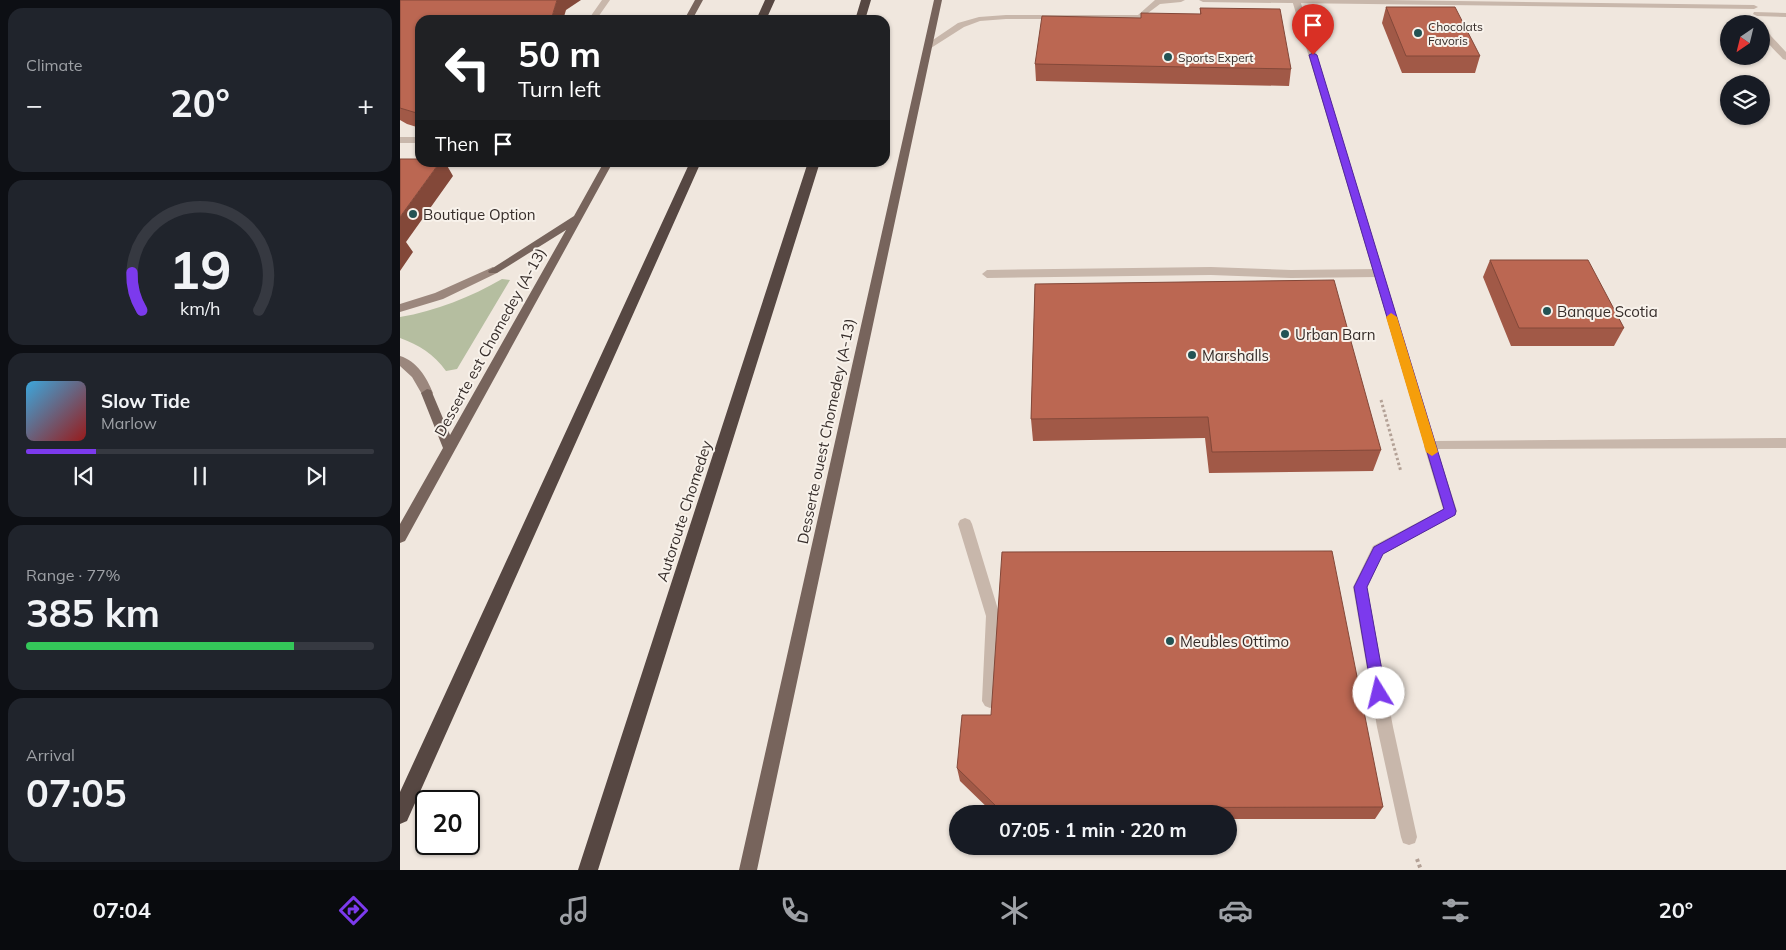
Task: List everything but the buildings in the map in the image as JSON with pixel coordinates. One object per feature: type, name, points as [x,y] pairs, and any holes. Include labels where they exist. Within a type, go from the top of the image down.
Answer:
[{"type":"highway","points":[[763,15],[770,0]]},
{"type":"highway","points":[[862,15],[866,0]]},
{"type":"highway","points":[[400,814],[694,167]]},
{"type":"highway","name":"Autoroute Chomedey","points":[[588,870],[812,167]]},
{"type":"main road","points":[[691,15],[699,0]]},
{"type":"main road","name":"Desserte ouest Chomedey (A-13)","points":[[748,870],[938,0]]},
{"type":"main road","name":"Desserte est Chomedey (A-13)","points":[[400,537],[606,167]]},
{"type":"main road","points":[[493,272],[578,217]]},
{"type":"main road","points":[[427,393],[449,448]]},
{"type":"street","points":[[596,15],[606,0]]},
{"type":"street","points":[[928,46],[961,25],[991,18],[1140,17],[1158,2],[1181,0]]},
{"type":"street","points":[[1203,0],[1755,7],[1786,15]]},
{"type":"street","points":[[1296,1],[1450,511],[1378,550],[1360,587],[1384,727],[1409,837]]},
{"type":"street","points":[[1770,39],[1786,57]]},
{"type":"street","points":[[400,140],[415,140]]},
{"type":"street","points":[[987,274],[1211,271],[1292,274],[1378,273]]},
{"type":"street","points":[[400,308],[439,296],[493,272]]},
{"type":"street","points":[[400,360],[413,368],[421,378],[427,393]]},
{"type":"street","points":[[1430,446],[1784,446]]},
{"type":"street","points":[[965,524],[993,616],[990,701]]},
{"type":"path","points":[[1381,400],[1401,472]]},
{"type":"green space","points":[[502,279],[510,280],[457,369],[446,371],[426,351],[400,338],[400,317],[453,303]]},
{"type":"slow traffic","points":[[1391,317],[1416,394],[1432,452]]},
{"type":"place","name":"Chocolats Favoris","points":[[1418,33]]},
{"type":"place","name":"Sports Expert","points":[[1168,57]]},
{"type":"place","name":"Boutique Option","points":[[413,214]]},
{"type":"place","name":"Banque Scotia","points":[[1547,311]]},
{"type":"place","name":"Urban Barn","points":[[1285,334]]},
{"type":"place","name":"Marshalls","points":[[1192,355]]},
{"type":"place","name":"Meubles Ottimo","points":[[1170,641]]},
{"type":"route","points":[[1313,55],[1450,511],[1407,536],[1378,550],[1360,587],[1379,693]]}]
